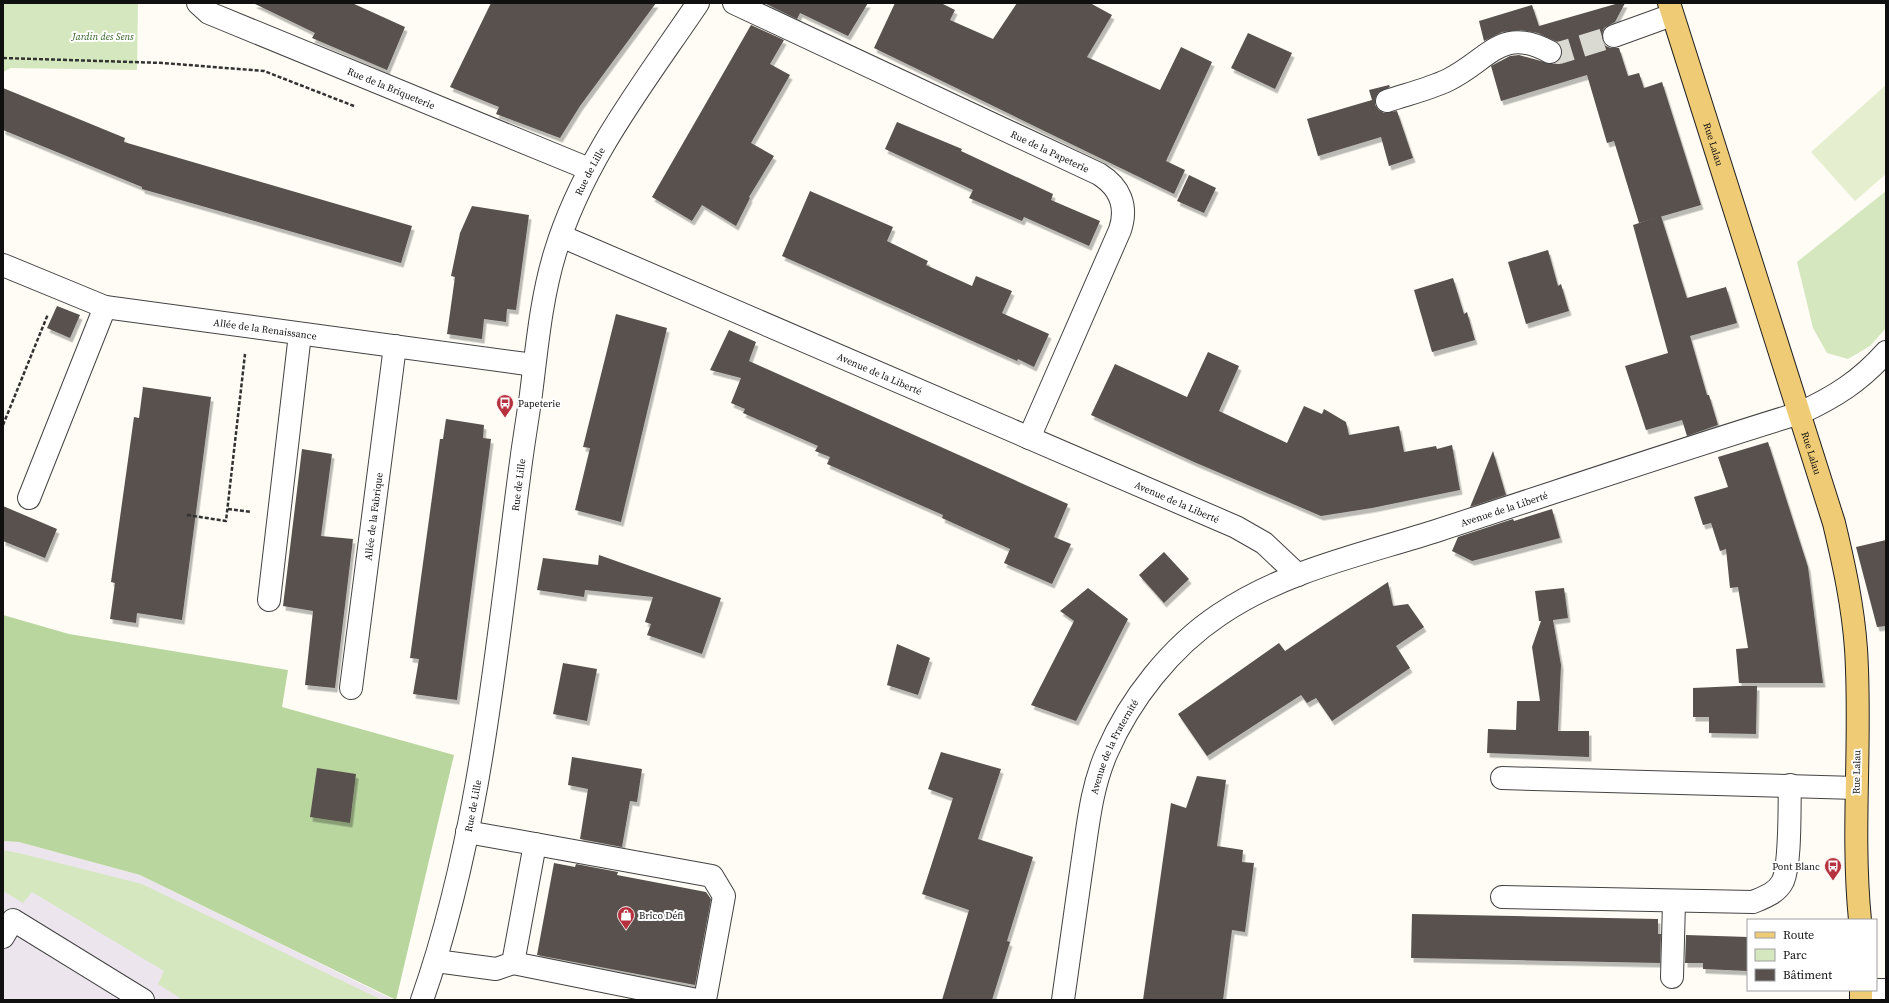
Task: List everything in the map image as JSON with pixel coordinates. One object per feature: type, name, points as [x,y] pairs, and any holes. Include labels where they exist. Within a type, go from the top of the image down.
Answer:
[{"type":"main road","name":"Rue Lalau","points":[[1670,9],[1834,523],[1851,604],[1857,673],[1855,853],[1860,919]]},
{"type":"street","name":"Rue de la Briqueterie","points":[[198,3],[209,13],[589,169]]},
{"type":"street","name":"Rue de Lille","points":[[422,1000],[436,961],[467,832],[483,743],[534,365],[546,289],[561,236],[589,169],[605,140],[698,3]]},
{"type":"street","name":"Rue de la Papeterie","points":[[734,3],[1099,174],[1116,188],[1122,198],[1124,210],[1120,230],[1029,438]]},
{"type":"street","points":[[1614,36],[1670,9]]},
{"type":"street","points":[[1387,101],[1449,80],[1506,43],[1525,42],[1536,44],[1550,52]]},
{"type":"street","name":"Avenue de la Liberté","points":[[561,236],[1236,527],[1264,543],[1298,575],[1800,413],[1824,402],[1849,387],[1869,371],[1886,352]]},
{"type":"street","name":"Allée de la Renaissance","points":[[3,265],[105,307],[534,365]]},
{"type":"street","points":[[29,498],[105,307]]},
{"type":"street","points":[[269,600],[300,334]]},
{"type":"street","name":"Allée de la Fabrique","points":[[351,688],[395,346]]},
{"type":"street","name":"Avenue de la Fraternité","points":[[1063,1000],[1092,798],[1102,765],[1116,734],[1149,683],[1176,651],[1192,636],[1210,621],[1239,602],[1260,591],[1298,575]]},
{"type":"street","points":[[1502,778],[1856,788]]},
{"type":"street","points":[[1502,897],[1674,902],[1754,902],[1771,895],[1782,882],[1787,867],[1800,786]]},
{"type":"street","points":[[467,832],[712,876],[724,896],[705,1000]]},
{"type":"street","points":[[513,963],[535,844]]},
{"type":"street","points":[[1672,977],[1674,902]]},
{"type":"street","points":[[3,937],[13,920],[143,1000]]},
{"type":"street","points":[[436,961],[496,969],[513,963],[697,1000]]},
{"type":"path","points":[[3,58],[163,63],[264,72],[360,108]]},
{"type":"path","points":[[3,425],[58,288]]},
{"type":"path","points":[[187,515],[226,521],[248,326]]},
{"type":"shaded area","points":[[3,841],[19,842],[140,875],[394,1000],[3,1000]]},
{"type":"green space","name":"Jardin des Sens","points":[[3,3],[138,3],[137,70],[11,68],[3,72]]},
{"type":"green space","points":[[1886,85],[1886,174],[1855,201],[1811,152]]},
{"type":"green space","points":[[1886,191],[1886,328],[1870,346],[1848,359],[1827,353],[1813,328],[1797,262]]},
{"type":"green space","points":[[3,615],[69,634],[288,670],[282,707],[454,755],[396,1000],[140,875],[19,842],[3,841]]},
{"type":"green space","points":[[3,850],[142,884],[382,1000],[179,1000],[180,998],[158,984],[164,971],[32,892],[23,903],[3,891]]},
{"type":"building","points":[[253,3],[352,3],[405,27],[387,70],[312,38],[315,33]]},
{"type":"building","points":[[491,3],[656,3],[580,106],[560,138],[496,114],[499,107],[450,87]]},
{"type":"building","points":[[764,3],[868,3],[848,36],[800,13],[797,19]]},
{"type":"building","points":[[895,3],[941,3],[955,10],[950,20],[993,39],[1017,3],[1090,3],[1112,15],[1087,57],[1160,90],[1181,47],[1212,62],[1166,161],[1185,170],[1174,194],[874,48]]},
{"type":"building","points":[[1619,3],[1625,3],[1615,22],[1604,28],[1602,41],[1606,46],[1611,48],[1619,48],[1628,76],[1639,73],[1644,88],[1662,82],[1701,205],[1639,223],[1614,141],[1607,143],[1587,75],[1501,101],[1491,66],[1510,56],[1519,55],[1552,64],[1558,62],[1561,57],[1562,50],[1560,44],[1555,41],[1538,33],[1521,30],[1502,32],[1484,41],[1479,21],[1532,5],[1539,26]]},
{"type":"building","points":[[751,25],[784,40],[770,64],[790,75],[751,143],[774,156],[749,197],[750,198],[736,226],[702,205],[692,221],[652,197]]},
{"type":"building","points":[[1248,33],[1292,53],[1275,89],[1231,68]]},
{"type":"building","points":[[1389,85],[1390,87],[1378,93],[1375,99],[1375,105],[1384,113],[1397,111],[1413,158],[1389,166],[1381,137],[1318,156],[1307,119],[1372,100],[1369,90]]},
{"type":"building","points":[[3,88],[125,138],[124,142],[412,226],[401,263],[142,189],[142,187],[3,130]]},
{"type":"building","points":[[897,122],[962,149],[961,151],[1053,194],[1051,200],[1100,221],[1089,246],[1024,217],[1022,221],[969,198],[973,190],[885,149]]},
{"type":"building","points":[[1189,175],[1216,188],[1204,213],[1177,201]]},
{"type":"building","points":[[810,191],[893,227],[887,241],[928,261],[926,265],[972,286],[976,276],[1012,291],[1002,313],[1049,334],[1034,367],[1018,359],[1017,361],[782,256]]},
{"type":"building","points":[[472,206],[529,215],[516,310],[507,309],[506,322],[484,319],[482,339],[447,334],[455,277],[451,276],[460,233]]},
{"type":"building","points":[[1661,216],[1687,298],[1726,287],[1737,323],[1690,336],[1707,395],[1709,395],[1718,425],[1687,436],[1682,420],[1646,430],[1625,366],[1668,353],[1633,225]]},
{"type":"building","points":[[1548,250],[1558,286],[1561,284],[1569,311],[1526,324],[1508,262]]},
{"type":"building","points":[[1453,278],[1464,314],[1467,312],[1475,340],[1432,352],[1414,290]]},
{"type":"building","points":[[57,306],[80,315],[70,338],[47,328]]},
{"type":"building","points":[[616,314],[667,328],[621,522],[575,510],[590,448],[583,447]]},
{"type":"building","points":[[729,330],[756,342],[749,361],[1068,504],[1054,537],[1071,544],[1052,584],[1004,563],[1010,549],[942,518],[943,515],[827,464],[830,457],[815,451],[818,446],[743,413],[745,409],[731,403],[741,378],[710,370]]},
{"type":"building","points":[[1208,352],[1239,366],[1219,411],[1287,443],[1304,406],[1322,414],[1324,409],[1346,422],[1349,435],[1399,426],[1404,452],[1436,446],[1437,449],[1452,445],[1460,490],[1372,508],[1321,516],[1194,462],[1091,415],[1115,364],[1187,397]]},
{"type":"building","points":[[143,387],[211,397],[182,620],[137,613],[136,623],[110,619],[115,583],[111,582],[134,417],[139,418]]},
{"type":"building","points":[[446,419],[484,425],[483,438],[491,439],[457,700],[413,694],[419,659],[410,658],[440,439],[443,439]]},
{"type":"building","points":[[1768,442],[1808,567],[1823,683],[1739,683],[1736,649],[1748,648],[1738,587],[1730,588],[1726,549],[1720,551],[1711,523],[1703,525],[1694,497],[1728,487],[1718,457]]},
{"type":"building","points":[[302,449],[332,454],[321,536],[353,539],[335,688],[305,685],[313,611],[283,606]]},
{"type":"building","points":[[1493,451],[1506,495],[1470,507]]},
{"type":"building","points":[[3,506],[57,529],[45,558],[3,541]]},
{"type":"building","points":[[1552,509],[1560,538],[1472,561],[1452,551],[1458,537],[1513,519],[1514,521]]},
{"type":"building","points":[[1886,540],[1886,626],[1877,627],[1856,547]]},
{"type":"building","points":[[1164,552],[1189,579],[1164,603],[1139,575]]},
{"type":"building","points":[[599,555],[721,598],[702,654],[647,635],[651,624],[645,622],[653,597],[585,590],[584,597],[537,590],[543,558],[598,565]]},
{"type":"building","points":[[1388,582],[1393,606],[1408,604],[1424,627],[1396,646],[1410,668],[1332,721],[1316,698],[1307,703],[1301,695],[1207,756],[1178,714],[1279,643],[1285,651]]},
{"type":"building","points":[[1088,588],[1128,619],[1076,721],[1031,705],[1074,621],[1060,611]]},
{"type":"building","points":[[1564,588],[1568,618],[1553,620],[1561,665],[1558,731],[1589,731],[1589,757],[1487,753],[1488,729],[1516,730],[1517,701],[1540,701],[1532,647],[1541,621],[1539,621],[1535,591]]},
{"type":"building","points":[[897,644],[930,658],[918,695],[887,685]]},
{"type":"building","points":[[563,663],[597,669],[587,721],[553,714]]},
{"type":"building","points":[[1757,686],[1756,734],[1709,733],[1709,717],[1693,717],[1693,688]]},
{"type":"building","points":[[941,752],[1001,769],[978,839],[1033,857],[1007,941],[1010,942],[992,1000],[942,1000],[969,910],[922,894],[953,798],[928,789]]},
{"type":"building","points":[[572,757],[642,769],[637,802],[630,801],[622,847],[580,839],[588,789],[568,785]]},
{"type":"building","points":[[317,768],[356,774],[350,823],[310,817]]},
{"type":"building","points":[[1197,776],[1226,780],[1217,846],[1243,850],[1242,862],[1254,863],[1245,932],[1232,930],[1223,1000],[1143,1000],[1171,803],[1186,808]]},
{"type":"building","name":"Brico Défi","points":[[554,863],[575,867],[576,864],[618,872],[617,875],[706,892],[711,899],[695,985],[537,955]]},
{"type":"building","points":[[1412,914],[1658,919],[1658,934],[1661,934],[1660,963],[1411,958]]},
{"type":"building","points":[[1686,935],[1747,937],[1747,971],[1703,969],[1703,963],[1685,963]]},
{"type":"tunnel","points":[[1550,52],[1559,53],[1614,36]]},
{"type":"place","name":"Papeterie","points":[[505,418]]},
{"type":"place","name":"Pont Blanc","points":[[1833,881]]},
{"type":"place","name":"Brico Défi","points":[[626,930]]}]
